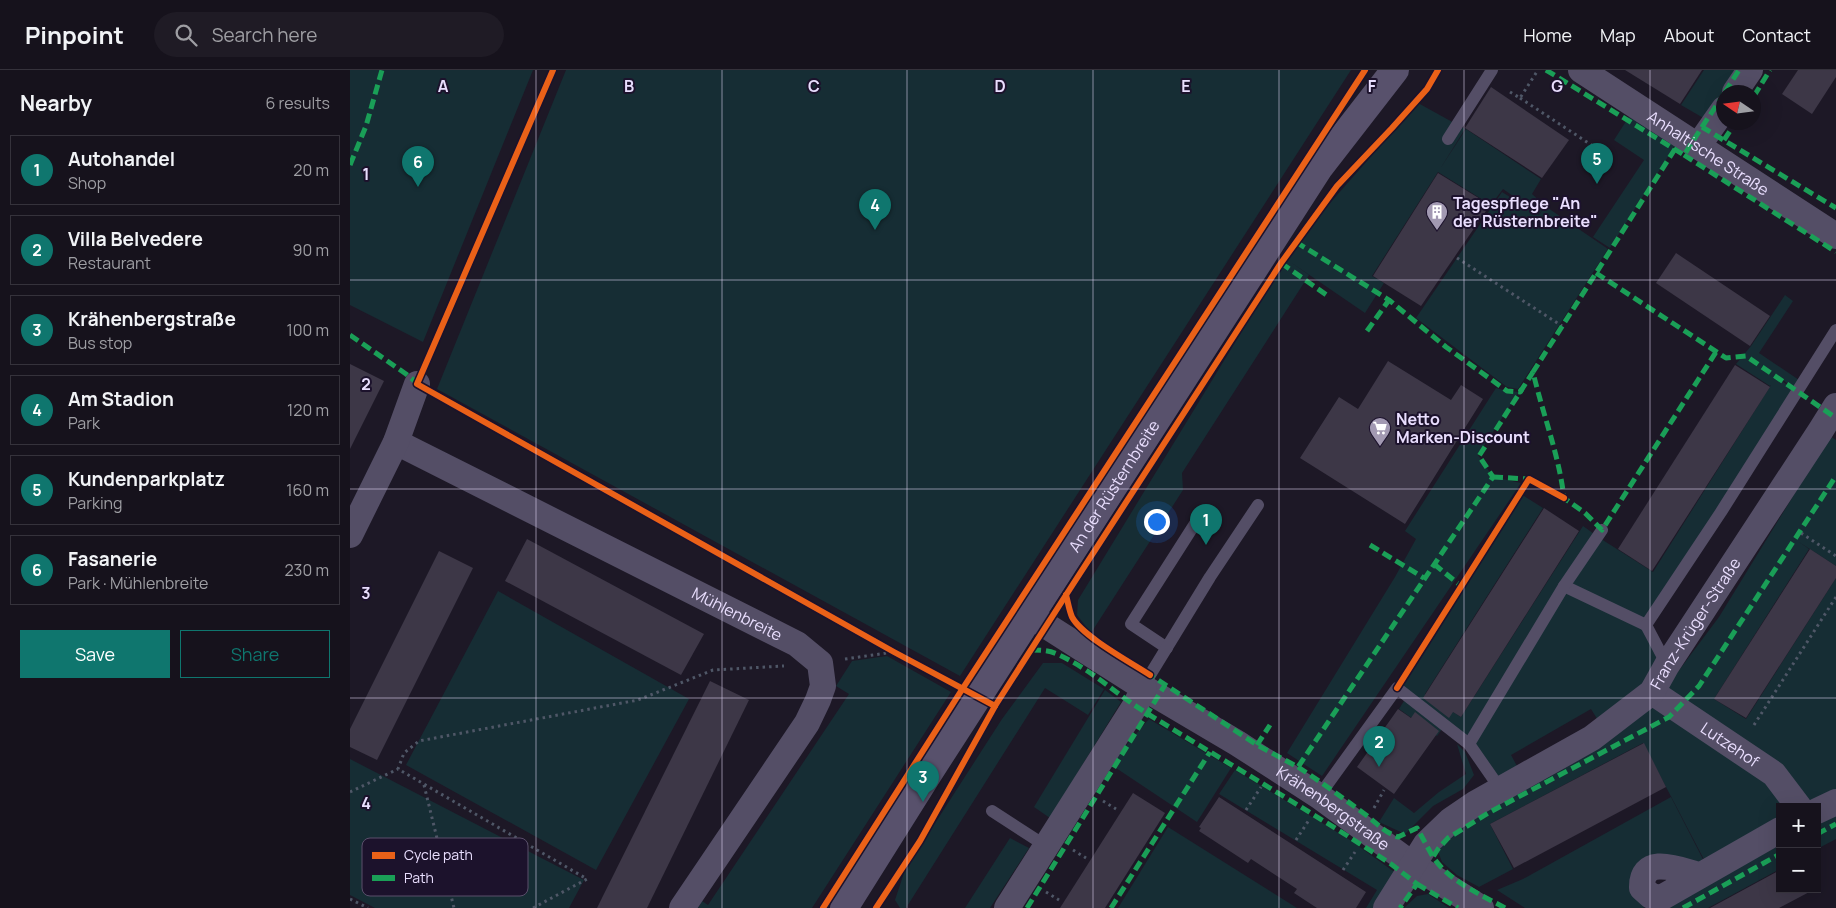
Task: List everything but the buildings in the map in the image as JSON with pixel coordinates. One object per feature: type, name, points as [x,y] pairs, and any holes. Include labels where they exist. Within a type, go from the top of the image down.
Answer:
[{"type":"main road","name":"An der Rüsternbreite","points":[[844,908],[1319,168],[1395,70]]},
{"type":"street","name":"Anhaltische Straße","points":[[1581,70],[1836,236]]},
{"type":"street","points":[[1740,85],[1750,70]]},
{"type":"street","points":[[1698,146],[1716,121]]},
{"type":"street","points":[[350,534],[396,442],[417,384]]},
{"type":"street","name":"Franz-Krüger-Straße","points":[[1386,908],[1427,842],[1451,820],[1476,803],[1592,738],[1652,692],[1667,665],[1829,435],[1836,406]]},
{"type":"street","name":"Mühlenbreite","points":[[396,442],[789,640],[806,650],[820,663]]},
{"type":"street","name":"Krähenbergstraße","points":[[1030,616],[1144,688],[1237,743],[1316,805],[1481,908]]},
{"type":"street","points":[[682,908],[807,723],[823,686],[820,663]]},
{"type":"street","points":[[1007,908],[1056,846],[1144,688]]},
{"type":"street","name":"Lutzehof","points":[[1652,692],[1774,774],[1796,803]]},
{"type":"street","points":[[1821,808],[1836,802]]},
{"type":"street","points":[[1700,875],[1776,832]]},
{"type":"lane","points":[[1448,139],[1492,70]]},
{"type":"lane","points":[[1646,625],[1721,512],[1836,330]]},
{"type":"lane","points":[[1144,688],[1167,648],[1258,506]]},
{"type":"lane","points":[[1167,648],[1131,624],[1198,519]]},
{"type":"lane","points":[[1469,744],[1564,586],[1602,530]]},
{"type":"lane","points":[[1564,586],[1646,625],[1667,665]]},
{"type":"lane","points":[[1316,805],[1397,688],[1469,744],[1501,790]]},
{"type":"lane","points":[[992,811],[1056,846]]},
{"type":"path","points":[[1520,98],[1538,70]]},
{"type":"path","points":[[1510,92],[1598,150]]},
{"type":"path","points":[[1457,258],[1562,326]]},
{"type":"path","points":[[1801,532],[1836,556]]},
{"type":"path","points":[[1754,725],[1836,597]]},
{"type":"path","points":[[350,792],[398,770],[404,753],[419,741],[638,700],[712,670],[820,663],[894,652]]},
{"type":"path","points":[[398,770],[517,838]]},
{"type":"path","points":[[424,784],[437,838]]},
{"type":"path","points":[[1246,810],[1263,784]]},
{"type":"path","points":[[1372,810],[1384,790]]},
{"type":"path","points":[[1096,796],[1116,810]]},
{"type":"path","points":[[1296,840],[1316,805]]},
{"type":"path","points":[[528,845],[587,879],[533,908]]},
{"type":"path","points":[[1056,846],[1086,858]]},
{"type":"path","points":[[1343,870],[1356,850]]},
{"type":"path","points":[[1040,888],[1059,900]]},
{"type":"path","points":[[350,899],[368,908]]},
{"type":"shaded area","points":[[350,70],[533,70],[423,342],[350,305]]},
{"type":"shaded area","points":[[566,70],[1351,70],[960,676],[437,389]]},
{"type":"shaded area","points":[[1704,70],[1746,70],[1736,85],[1716,85],[1716,117],[1712,123],[1681,105]]},
{"type":"shaded area","points":[[1418,103],[1465,129],[1440,169],[1466,129],[1541,179],[1532,194],[1545,206],[1608,249],[1518,389],[1507,387],[1416,318],[1502,192],[1539,215],[1543,209],[1539,214],[1503,189],[1491,205],[1438,172],[1372,276],[1384,283],[1365,313],[1289,261],[1309,275],[1182,473],[1183,490],[1091,633],[1077,615],[1078,600],[1286,259],[1316,219]]},
{"type":"shaded area","points":[[1632,112],[1678,141],[1610,248],[1593,237],[1644,160],[1614,140]]},
{"type":"shaded area","points":[[1785,295],[1793,301],[1759,353],[1802,382],[1797,390],[1776,377],[1796,391],[1646,624],[1565,586],[1598,537],[1653,572],[1771,385],[1736,364],[1751,346]]},
{"type":"shaded area","points":[[1496,388],[1519,392],[1478,455],[1493,477],[1521,483],[1322,776],[1287,753],[1395,577],[1416,539],[1405,531]]},
{"type":"shaded area","points":[[1830,436],[1836,440],[1836,566],[1799,542],[1809,549],[1714,699],[1746,719],[1836,578],[1836,801],[1821,808],[1821,803],[1807,803],[1659,697],[1719,617]]},
{"type":"shaded area","points":[[1521,494],[1543,508],[1425,694],[1461,717],[1583,526],[1597,536],[1469,743],[1397,688]]},
{"type":"shaded area","points":[[1564,587],[1646,625],[1676,672],[1604,730],[1591,709],[1511,755],[1523,777],[1501,789],[1470,743]]},
{"type":"shaded area","points":[[498,591],[689,699],[596,870],[406,765]]},
{"type":"shaded area","points":[[887,656],[951,692],[812,908],[698,908],[702,901],[708,905],[849,694],[836,686],[852,661]]},
{"type":"shaded area","points":[[1043,663],[1062,663],[1104,689],[1088,715],[1045,688],[906,908],[900,908],[895,900],[905,870],[1002,719]]},
{"type":"shaded area","points":[[1105,690],[1121,702],[1050,818],[1034,807]]},
{"type":"shaded area","points":[[1407,696],[1444,726],[1437,736],[1399,709]]},
{"type":"shaded area","points":[[1658,698],[1793,803],[1776,803],[1776,831],[1709,869],[1643,743],[1490,824],[1513,869],[1479,887],[1457,875],[1442,862],[1436,846],[1482,813],[1487,820],[1477,803]]},
{"type":"shaded area","points":[[1149,719],[1231,768],[1197,822],[1110,764]]},
{"type":"shaded area","points":[[1457,744],[1465,752],[1474,775],[1463,789],[1433,806],[1405,834],[1379,822],[1394,798],[1414,813],[1439,792],[1466,774]]},
{"type":"shaded area","points":[[350,759],[503,838],[362,838],[362,896],[528,896],[528,851],[584,880],[569,908],[375,908],[350,895]]},
{"type":"shaded area","points":[[1235,770],[1350,840],[1400,876],[1383,908],[1366,908],[1377,890],[1219,794]]},
{"type":"shaded area","points":[[1671,797],[1708,869],[1648,869],[1661,899],[1643,908],[1525,908],[1497,890],[1523,879]]},
{"type":"shaded area","points":[[1836,815],[1836,839],[1821,847],[1821,823]]},
{"type":"shaded area","points":[[1168,827],[1297,908],[1118,908]]},
{"type":"shaded area","points":[[1010,838],[1029,848],[990,908],[965,908]]},
{"type":"shaded area","points":[[1776,847],[1776,871],[1708,908],[1661,908]]},
{"type":"shaded area","points":[[1428,894],[1449,908],[1404,908],[1417,896]]},
{"type":"marked path","points":[[350,165],[366,126],[382,70]]},
{"type":"marked path","points":[[1546,70],[1684,155],[1702,127],[1836,208]]},
{"type":"marked path","points":[[1729,85],[1739,70]]},
{"type":"marked path","points":[[1761,85],[1770,70]]},
{"type":"marked path","points":[[1702,127],[1716,106]]},
{"type":"marked path","points":[[1724,140],[1731,130]]},
{"type":"marked path","points":[[1675,149],[1533,372],[1555,451],[1564,498],[1585,513],[1602,530],[1716,352]]},
{"type":"marked path","points":[[1684,155],[1836,252]]},
{"type":"marked path","points":[[1296,242],[1389,300],[1446,347],[1507,391],[1520,392],[1522,389]]},
{"type":"marked path","points":[[1281,263],[1328,296]]},
{"type":"marked path","points":[[1596,273],[1726,358],[1746,356],[1836,418]]},
{"type":"marked path","points":[[1367,331],[1389,300]]},
{"type":"marked path","points":[[350,335],[421,386]]},
{"type":"marked path","points":[[1146,672],[1257,745],[1298,767],[1493,477],[1479,456],[1533,372]]},
{"type":"marked path","points":[[1505,908],[1466,887],[1448,874],[1433,857],[1438,849],[1448,838],[1490,812],[1669,717],[1699,686],[1836,476]]},
{"type":"marked path","points":[[1493,477],[1529,479]]},
{"type":"marked path","points":[[1370,545],[1424,578]]},
{"type":"marked path","points":[[1434,564],[1461,586]]},
{"type":"marked path","points":[[1031,650],[1044,650],[1054,653],[1081,667],[1148,714],[1391,864],[1417,884],[1400,908]]},
{"type":"marked path","points":[[1027,908],[1165,685]]},
{"type":"marked path","points":[[1257,745],[1270,725]]},
{"type":"marked path","points":[[1111,908],[1210,752]]},
{"type":"marked path","points":[[1298,767],[1393,835],[1398,837],[1417,828],[1433,857]]},
{"type":"marked path","points":[[1821,832],[1836,824]]},
{"type":"marked path","points":[[1683,908],[1776,856]]},
{"type":"marked path","points":[[1417,884],[1458,908]]},
{"type":"cycle path","points":[[553,70],[417,384],[894,652],[995,706]]},
{"type":"cycle path","points":[[823,908],[963,688],[1365,70]]},
{"type":"cycle path","points":[[876,908],[920,841],[995,706],[1281,263],[1337,186],[1427,89],[1438,70]]},
{"type":"cycle path","points":[[1397,688],[1529,479],[1564,498]]},
{"type":"cycle path","points":[[1066,595],[1072,617],[1077,624],[1107,648],[1150,675]]},
{"type":"place","name":"Kundenparkplatz","points":[[1597,184]]},
{"type":"place","name":"Fasanerie","points":[[418,187]]},
{"type":"place","name":"Am Stadion","points":[[875,230]]},
{"type":"place","name":"Tagespflege \"An der Rüsternbreite\"","points":[[1437,231]]},
{"type":"place","name":"Netto Marken-Discount","points":[[1380,447]]},
{"type":"place","name":"Autohandel","points":[[1206,545]]},
{"type":"place","name":"Villa Belvedere","points":[[1379,767]]},
{"type":"place","name":"Krähenbergstraße","points":[[923,802]]}]
